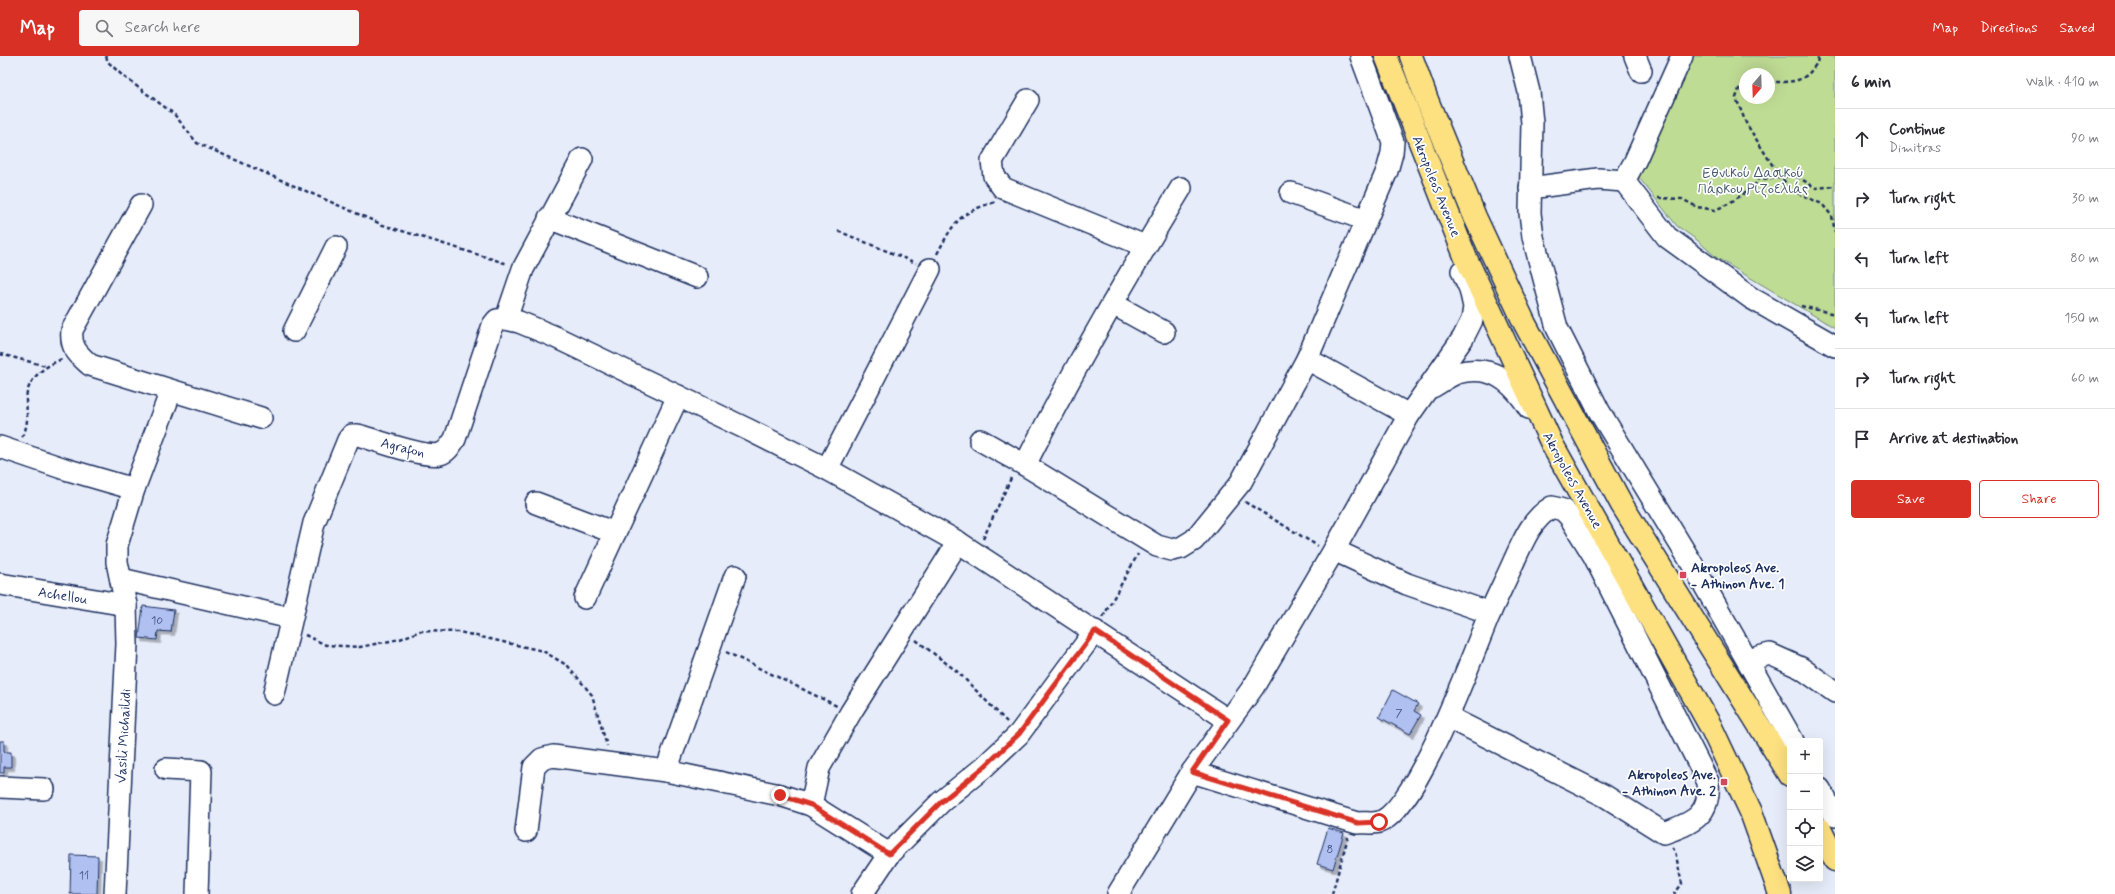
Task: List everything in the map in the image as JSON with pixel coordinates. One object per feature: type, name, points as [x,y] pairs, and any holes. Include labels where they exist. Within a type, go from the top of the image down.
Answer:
[{"type":"highway","name":"Akropoleos Avenue","points":[[1386,56],[1465,256],[1553,446],[1711,727],[1751,812],[1780,894]]},
{"type":"highway","name":"Akropoleos Avenue","points":[[1411,56],[1427,100],[1475,217],[1525,324],[1622,505],[1789,774]]},
{"type":"highway","points":[[1823,835],[1835,860]]},
{"type":"street","points":[[980,440],[1022,463],[1157,546],[1172,550],[1181,548],[1194,540],[1241,482],[1307,359],[1388,171],[1393,142],[1361,56]]},
{"type":"street","points":[[1520,56],[1529,92],[1532,123],[1530,214],[1533,237],[1557,328],[1600,412],[1748,660],[1791,738]]},
{"type":"street","points":[[1624,181],[1635,161],[1682,56]]},
{"type":"street","points":[[1028,100],[992,161],[994,176],[1002,188],[1145,246]]},
{"type":"street","points":[[582,159],[523,269],[506,319],[519,322],[553,336],[827,469],[958,542],[1228,720]]},
{"type":"street","points":[[1530,188],[1598,179],[1624,181],[1668,237],[1751,298],[1835,346]]},
{"type":"street","points":[[1022,463],[1145,246],[1181,188]]},
{"type":"street","points":[[1118,894],[1192,772],[1228,720],[1254,686],[1333,552],[1408,415],[1463,338],[1472,320],[1474,306],[1470,289],[1448,232],[1438,188]]},
{"type":"street","points":[[1291,193],[1366,220]]},
{"type":"street","points":[[140,206],[72,330],[70,341],[78,353],[90,365],[261,418]]},
{"type":"street","points":[[549,218],[697,277]]},
{"type":"street","points":[[294,331],[336,247]]},
{"type":"street","points":[[827,469],[930,269]]},
{"type":"street","points":[[1113,304],[1164,332]]},
{"type":"street","name":"Agrafon","points":[[291,618],[314,523],[348,440],[352,435],[358,435],[427,454],[439,454],[448,449],[455,439],[493,325],[497,320],[506,319]]},
{"type":"street","points":[[1307,359],[1408,415]]},
{"type":"street","points":[[1427,390],[1455,374],[1470,371],[1486,372],[1499,376],[1511,383],[1521,395],[1553,446]]},
{"type":"street","name":"Vasili Michailidi","points":[[115,894],[127,644],[126,605],[117,562],[117,545],[134,489],[171,391]]},
{"type":"street","points":[[585,598],[678,396]]},
{"type":"street","points":[[7,449],[65,469],[134,489]]},
{"type":"street","points":[[536,503],[615,533]]},
{"type":"street","points":[[1192,772],[1352,821],[1379,822],[1396,810],[1415,783],[1448,717],[1490,612],[1529,530],[1546,511],[1552,507],[1563,510],[1594,556],[1708,782],[1708,802],[1696,819],[1664,834],[1605,796],[1448,717]]},
{"type":"street","points":[[811,805],[819,768],[851,712],[958,542]]},
{"type":"street","points":[[1333,552],[1407,584],[1490,612]]},
{"type":"street","points":[[666,771],[709,644],[735,576]]},
{"type":"street","points":[[121,579],[291,618],[274,694]]},
{"type":"street","name":"Achellou","points":[[0,584],[126,605]]},
{"type":"street","points":[[862,894],[889,854],[941,802],[983,768],[1019,734],[1095,631]]},
{"type":"street","points":[[1748,660],[1770,654],[1801,668],[1835,692]]},
{"type":"street","points":[[526,831],[534,767],[542,758],[553,756],[666,771],[780,795],[811,805],[889,854]]},
{"type":"street","points":[[166,769],[201,771],[197,894]]},
{"type":"street","points":[[0,787],[44,789]]},
{"type":"street","points":[[1823,794],[1835,816]]},
{"type":"path","points":[[106,56],[108,62],[122,76],[174,114],[197,143],[383,225],[523,269]]},
{"type":"path","points":[[1775,82],[1795,82],[1809,75],[1818,61],[1818,56]]},
{"type":"path","points":[[1739,89],[1736,98],[1746,122],[1782,178],[1793,192],[1822,204],[1832,216],[1835,232]]},
{"type":"path","points":[[1654,195],[1658,200],[1682,198],[1697,207],[1715,210],[1728,204],[1754,187],[1758,179],[1782,178],[1792,174],[1816,188],[1835,186]]},
{"type":"path","points":[[838,231],[930,269],[951,227],[959,219],[972,210],[1020,196]]},
{"type":"path","points":[[1800,306],[1835,314]]},
{"type":"path","points":[[7,449],[26,431],[28,414],[26,399],[30,385],[35,376],[46,366],[78,353]]},
{"type":"path","points":[[0,354],[46,366]]},
{"type":"path","points":[[975,554],[1022,463]]},
{"type":"path","points":[[1232,494],[1333,552]]},
{"type":"path","points":[[1095,631],[1146,539]]},
{"type":"path","points":[[291,618],[301,633],[326,645],[360,647],[400,639],[420,630],[459,632],[543,651],[568,666],[592,695],[612,764]]},
{"type":"path","points":[[902,630],[960,673],[1019,734]]},
{"type":"path","points":[[709,644],[851,712]]},
{"type":"path","points":[[1332,894],[1352,821]]},
{"type":"path","points":[[1664,834],[1675,852],[1682,884],[1674,894]]},
{"type":"green space","name":"Εθνικού Δασικού Πάρκου Ριζοελιάς","points":[[1678,56],[1835,56],[1835,328],[1717,258],[1697,240],[1677,226],[1633,170]]},
{"type":"building","points":[[143,606],[174,610],[171,632],[158,631],[157,640],[139,638]]},
{"type":"building","points":[[1393,690],[1418,704],[1414,711],[1421,715],[1410,734],[1379,717]]},
{"type":"building","points":[[0,741],[4,741],[4,752],[11,752],[11,767],[4,767],[4,773],[0,773]]},
{"type":"building","points":[[1328,828],[1344,833],[1333,869],[1317,864]]},
{"type":"building","points":[[71,855],[98,856],[97,894],[70,894]]},
{"type":"place","name":"Akropoleos Ave. - Athinon Ave. 1","points":[[1683,575]]},
{"type":"place","name":"Akropoleos Ave. - Athinon Ave. 2","points":[[1724,782]]},
{"type":"route","points":[[780,795],[811,805],[889,854],[941,802],[983,768],[1019,734],[1035,715],[1095,631],[1228,720],[1192,772],[1358,823],[1379,822]]}]
